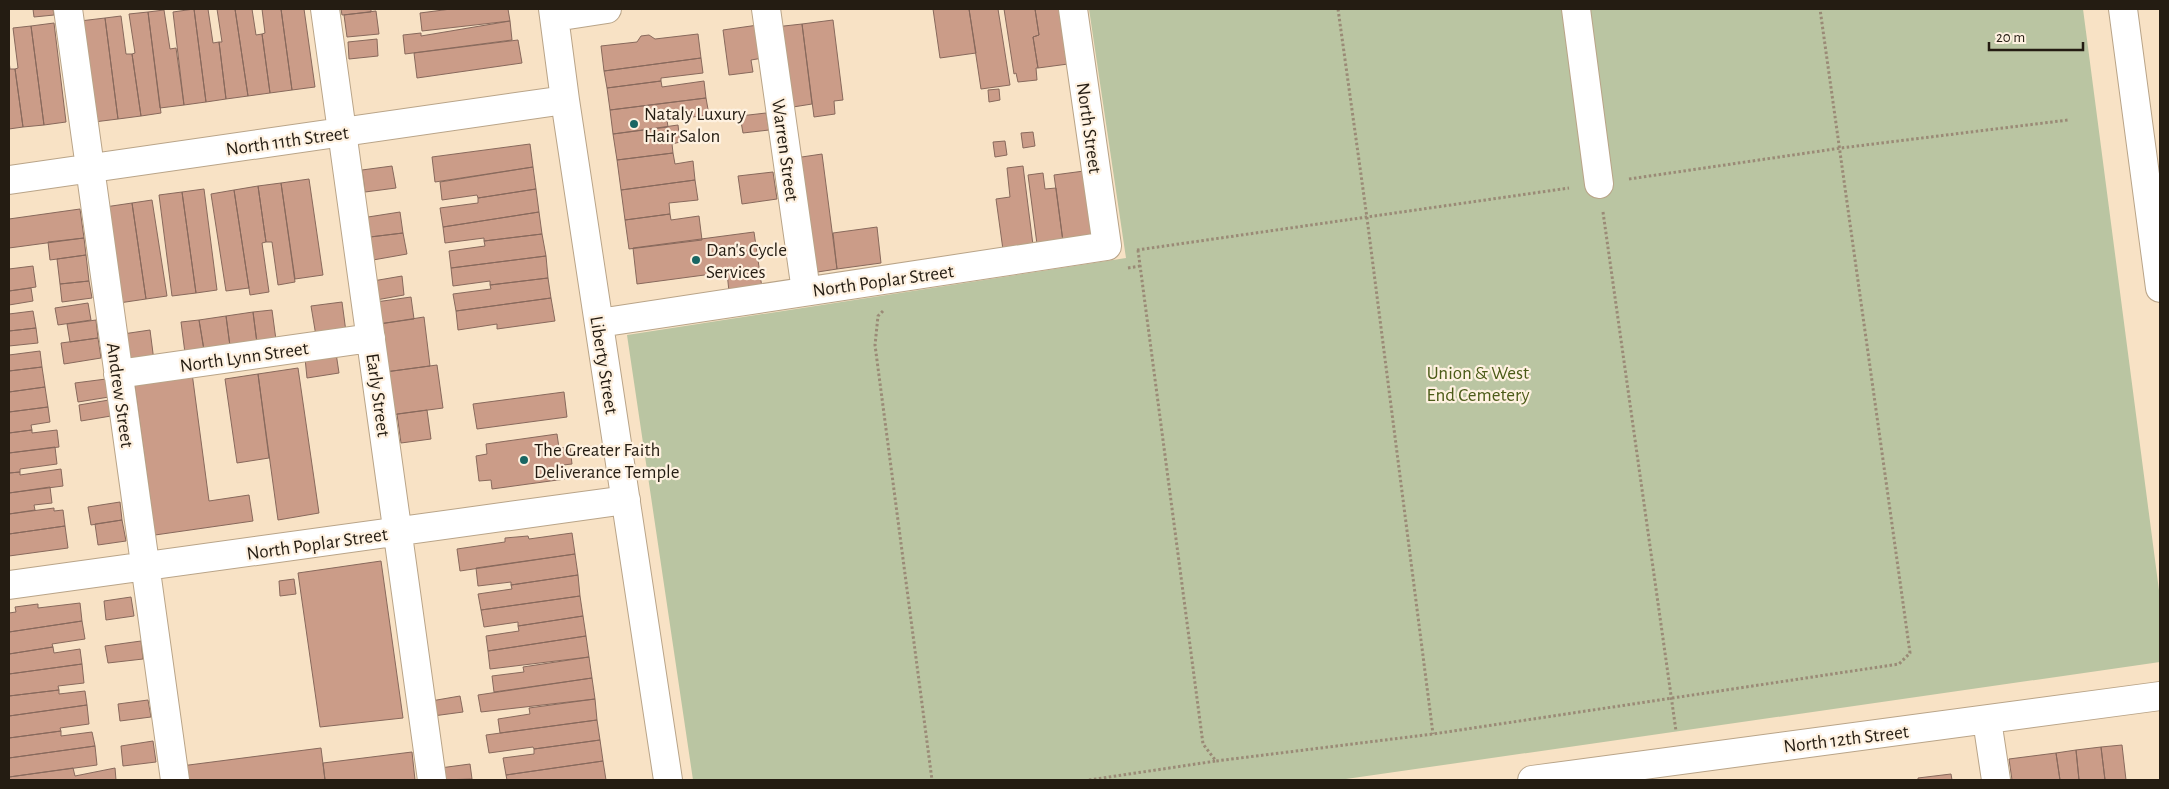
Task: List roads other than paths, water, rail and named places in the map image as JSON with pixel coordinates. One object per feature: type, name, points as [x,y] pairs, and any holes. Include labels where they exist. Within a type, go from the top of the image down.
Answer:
[{"type":"street","name":"Andrew Street","points":[[68,9],[88,168],[175,780]]},
{"type":"street","name":"Early Street","points":[[325,9],[432,780]]},
{"type":"street","points":[[554,13],[607,9]]},
{"type":"street","name":"Warren Street","points":[[766,9],[806,291]]},
{"type":"street","name":"North Street","points":[[1073,9],[1114,258]]},
{"type":"street","points":[[1576,9],[1599,184]]},
{"type":"street","points":[[2122,9],[2149,113],[2160,288]]},
{"type":"street","name":"Liberty Street","points":[[554,13],[565,100],[668,780]]},
{"type":"street","name":"North 11th Street","points":[[9,180],[565,100]]},
{"type":"street","name":"North Poplar Street","points":[[599,323],[806,291],[1114,258]]},
{"type":"street","name":"North Lynn Street","points":[[118,374],[371,338]]},
{"type":"street","name":"North Poplar Street","points":[[9,585],[626,500]]},
{"type":"street","name":"North 12th Street","points":[[1532,780],[1675,771],[1988,720],[2160,696]]},
{"type":"street","points":[[1988,720],[1996,780]]},
{"type":"place","name":"Nataly Luxury Hair Salon","points":[[634,124]]},
{"type":"place","name":"Dan's Cycle Services","points":[[696,260]]},
{"type":"place","name":"The Greater Faith Deliverance Temple","points":[[524,460]]},
{"type":"park label","name":"Union & West End Cemetery","points":[[1478,383]]}]
